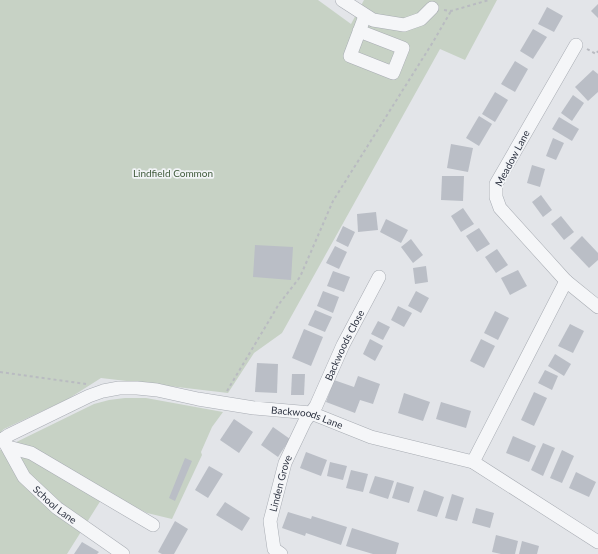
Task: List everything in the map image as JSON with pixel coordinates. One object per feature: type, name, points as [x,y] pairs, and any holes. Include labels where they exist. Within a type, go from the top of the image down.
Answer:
[{"type":"street","points":[[342,0],[369,18],[404,25],[421,19],[432,8]]},
{"type":"street","points":[[359,31],[369,18]]},
{"type":"street","name":"Meadow Lane","points":[[576,45],[496,184],[495,190],[500,208],[566,281],[598,307]]},
{"type":"street","name":"Backwoods Close","points":[[311,413],[316,406],[343,345],[379,278]]},
{"type":"street","points":[[473,462],[566,281]]},
{"type":"street","name":"Backwoods Lane","points":[[4,442],[44,417],[89,396],[103,391],[119,388],[157,390],[254,408],[311,413],[371,437],[473,462],[598,542]]},
{"type":"street","name":"Linden Grove","points":[[281,554],[274,549],[270,521],[285,463],[305,421],[311,413]]},
{"type":"street","points":[[4,442],[30,453],[153,524]]},
{"type":"street","name":"School Lane","points":[[4,442],[24,477],[57,508],[123,554]]},
{"type":"path","points":[[432,8],[450,11],[489,0]]},
{"type":"path","points":[[221,403],[279,304],[300,277],[333,201],[433,42],[450,11]]},
{"type":"path","points":[[0,372],[88,384],[103,391]]},
{"type":"green space","name":"Lindfield Common","points":[[0,0],[318,0],[351,24],[364,0],[497,0],[465,60],[440,49],[282,333],[254,353],[228,393],[101,378],[68,399],[4,429],[0,433]]},
{"type":"green space","points":[[125,398],[146,398],[223,412],[212,427],[201,452],[202,455],[172,519],[147,513],[106,492],[67,554],[0,554],[0,450],[94,404]]},
{"type":"building","points":[[598,4],[598,18],[591,11]]},
{"type":"building","points":[[547,7],[563,16],[554,32],[538,24]]},
{"type":"building","points":[[533,29],[547,37],[533,59],[520,51]]},
{"type":"building","points":[[515,61],[528,69],[515,92],[501,84]]},
{"type":"building","points":[[593,70],[598,74],[598,92],[588,101],[575,87]]},
{"type":"building","points":[[495,92],[508,100],[495,122],[482,114]]},
{"type":"building","points":[[573,95],[584,103],[572,121],[561,113]]},
{"type":"building","points":[[479,116],[492,124],[479,146],[466,138]]},
{"type":"building","points":[[559,117],[579,129],[572,141],[552,129]]},
{"type":"building","points":[[553,138],[564,143],[556,160],[546,156]]},
{"type":"building","points":[[451,144],[473,148],[468,172],[447,168]]},
{"type":"building","points":[[532,165],[545,169],[540,187],[527,183]]},
{"type":"building","points":[[442,176],[464,176],[463,201],[441,200]]},
{"type":"building","points":[[541,195],[552,210],[543,217],[532,202]]},
{"type":"building","points":[[463,208],[474,224],[461,232],[451,216]]},
{"type":"building","points":[[376,212],[378,230],[358,232],[357,214]]},
{"type":"building","points":[[561,216],[574,232],[564,240],[551,224]]},
{"type":"building","points":[[386,219],[408,230],[401,243],[380,232]]},
{"type":"building","points":[[343,226],[355,232],[348,247],[336,241]]},
{"type":"building","points":[[479,228],[490,244],[477,252],[466,236]]},
{"type":"building","points":[[582,236],[598,253],[598,260],[589,268],[570,248]]},
{"type":"building","points":[[411,239],[423,255],[413,263],[401,247]]},
{"type":"building","points":[[255,245],[293,247],[291,280],[253,277]]},
{"type":"building","points":[[335,246],[347,252],[339,269],[326,263]]},
{"type":"building","points":[[497,249],[508,265],[496,273],[485,257]]},
{"type":"building","points":[[426,266],[428,282],[415,284],[413,268]]},
{"type":"building","points":[[518,270],[527,286],[510,295],[501,278]]},
{"type":"building","points":[[333,271],[350,277],[344,292],[327,286]]},
{"type":"building","points":[[323,291],[339,297],[333,313],[317,306]]},
{"type":"building","points":[[416,291],[429,298],[421,313],[408,306]]},
{"type":"building","points":[[398,306],[412,313],[404,327],[391,320]]},
{"type":"building","points":[[315,310],[332,317],[325,332],[308,325]]},
{"type":"building","points":[[495,311],[509,318],[498,340],[484,333]]},
{"type":"building","points":[[378,321],[390,327],[383,340],[371,334]]},
{"type":"building","points":[[570,324],[584,331],[573,353],[558,346]]},
{"type":"building","points":[[304,329],[323,337],[311,366],[292,358]]},
{"type":"building","points":[[370,339],[383,346],[375,361],[363,354]]},
{"type":"building","points":[[481,339],[495,346],[484,368],[470,361]]},
{"type":"building","points":[[555,354],[571,364],[564,376],[548,366]]},
{"type":"building","points":[[257,363],[278,364],[277,393],[255,392]]},
{"type":"building","points":[[545,370],[558,376],[552,390],[538,383]]},
{"type":"building","points":[[292,374],[305,374],[304,395],[291,395]]},
{"type":"building","points":[[358,376],[380,384],[373,404],[360,400],[355,413],[326,402],[334,380],[354,387]]},
{"type":"building","points":[[534,392],[547,398],[534,426],[521,420]]},
{"type":"building","points":[[404,393],[430,402],[423,421],[398,413]]},
{"type":"building","points":[[441,402],[471,411],[466,428],[436,419]]},
{"type":"building","points":[[234,419],[253,432],[239,453],[220,440]]},
{"type":"building","points":[[273,427],[290,439],[278,457],[261,445]]},
{"type":"building","points":[[513,436],[536,446],[529,462],[506,453]]},
{"type":"building","points":[[543,443],[555,448],[543,476],[531,470]]},
{"type":"building","points":[[562,450],[574,456],[562,483],[550,478]]},
{"type":"building","points":[[306,452],[327,460],[321,476],[300,468]]},
{"type":"building","points":[[185,458],[192,461],[175,501],[169,498]]},
{"type":"building","points":[[330,462],[347,466],[343,480],[327,476]]},
{"type":"building","points":[[209,466],[223,474],[208,498],[195,490]]},
{"type":"building","points":[[351,470],[368,474],[363,492],[346,488]]},
{"type":"building","points":[[576,472],[596,482],[589,497],[569,488]]},
{"type":"building","points":[[375,476],[394,481],[388,499],[369,493]]},
{"type":"building","points":[[397,482],[414,487],[409,503],[392,498]]},
{"type":"building","points":[[424,490],[444,497],[437,517],[417,511]]},
{"type":"building","points":[[452,494],[464,498],[457,521],[445,518]]},
{"type":"building","points":[[225,502],[250,518],[242,531],[216,515]]},
{"type":"building","points":[[476,508],[494,513],[490,528],[472,523]]},
{"type":"building","points":[[288,512],[311,519],[312,516],[347,527],[341,545],[306,533],[305,536],[282,528]]},
{"type":"building","points":[[175,521],[188,529],[174,554],[162,554],[158,552]]},
{"type":"building","points":[[352,528],[399,543],[396,554],[373,554],[346,546]]},
{"type":"building","points":[[496,535],[518,541],[515,554],[501,554],[492,552]]},
{"type":"building","points":[[522,541],[539,546],[537,554],[519,554]]},
{"type":"building","points":[[82,542],[99,552],[97,554],[74,554]]}]
